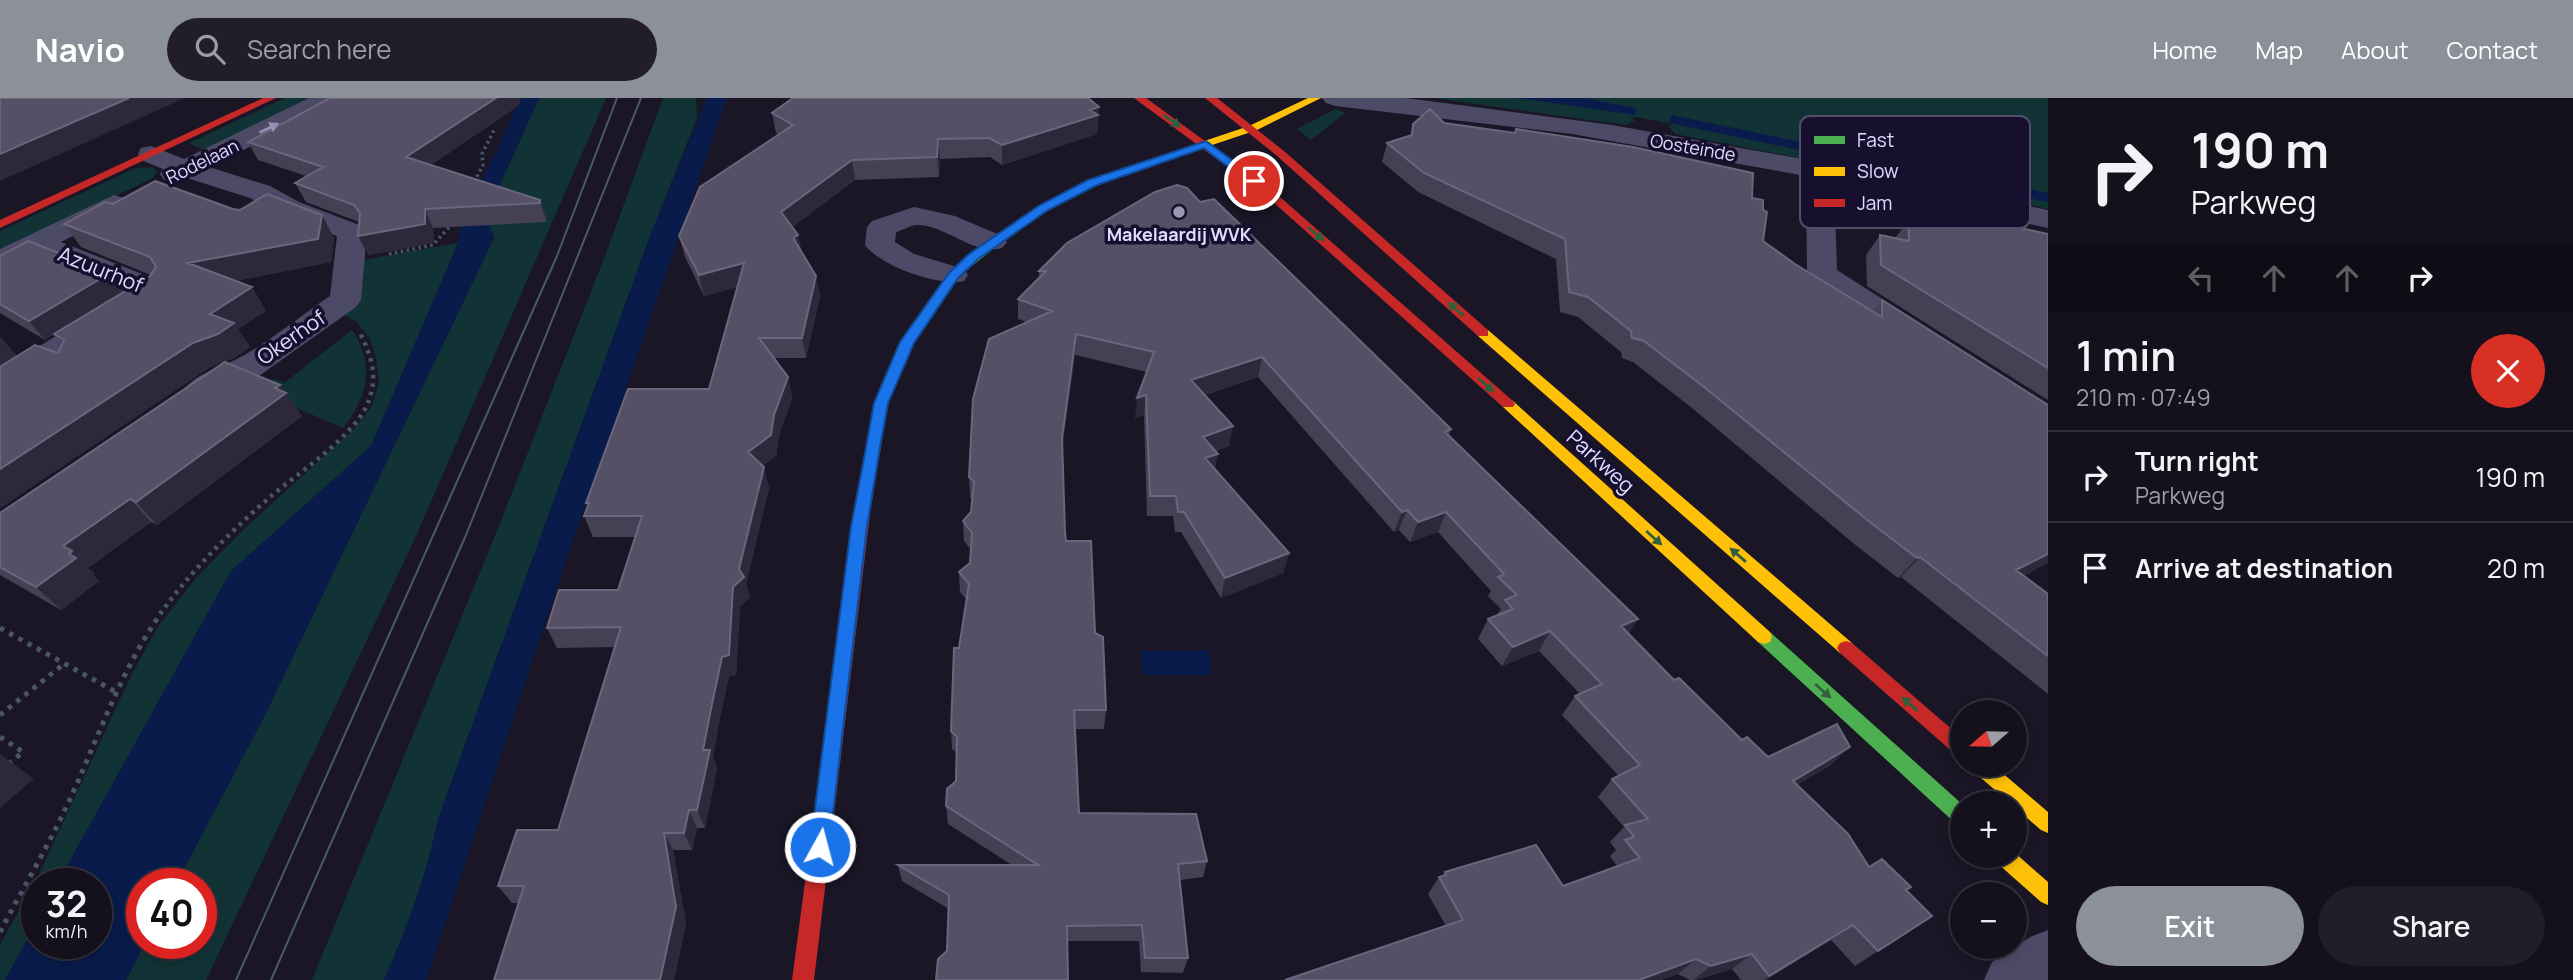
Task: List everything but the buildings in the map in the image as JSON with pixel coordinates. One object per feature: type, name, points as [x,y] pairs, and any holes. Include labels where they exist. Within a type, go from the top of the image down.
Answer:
[{"type":"street","name":"Rodelaan","points":[[0,224],[271,98]]},
{"type":"street","name":"Rodelaan","points":[[0,261],[329,98]]},
{"type":"street","points":[[1139,98],[1206,144]]},
{"type":"street","points":[[1210,98],[1253,128]]},
{"type":"street","points":[[803,980],[859,527],[881,403],[907,342],[953,275],[992,242],[1044,208],[1093,182],[1253,128],[1316,98]]},
{"type":"street","name":"Oosteinde","points":[[1335,98],[1522,118],[1800,166]]},
{"type":"street","name":"Parkweg","points":[[1253,128],[1332,196],[1389,251],[1950,739]]},
{"type":"street","name":"Parkweg","points":[[1206,144],[1268,192],[1437,340],[1950,806]]},
{"type":"street","name":"Okerhof","points":[[151,154],[186,169],[260,192],[289,208],[352,232],[345,300],[247,368],[222,377],[179,407]]},
{"type":"street","name":"Oosteinde","points":[[2030,215],[2048,219]]},
{"type":"street","points":[[953,275],[902,260],[880,245],[882,228],[914,216],[945,222],[992,242]]},
{"type":"street","points":[[1821,228],[1822,274],[1946,354]]},
{"type":"street","name":"Azuurhof","points":[[0,385],[154,290],[37,243]]},
{"type":"street","points":[[1994,777],[2048,824]]},
{"type":"street","points":[[2018,868],[2048,895]]},
{"type":"street","points":[[2010,980],[2048,955]]},
{"type":"path","points":[[473,184],[483,165],[482,154],[495,128]]},
{"type":"path","points":[[435,246],[444,240],[456,218]]},
{"type":"path","points":[[1,927],[69,801],[116,692],[142,640],[173,596],[211,554],[269,498],[346,433],[369,401],[374,369],[365,341],[357,328],[327,313]]},
{"type":"path","points":[[0,628],[116,692]]},
{"type":"path","points":[[0,715],[65,663]]},
{"type":"path","points":[[0,737],[23,752],[0,771]]},
{"type":"green space","points":[[285,98],[319,98],[207,151],[189,143]]},
{"type":"green space","points":[[539,98],[606,98],[417,534],[217,957],[217,868],[184,868],[265,715],[494,238],[489,226],[491,204]]},
{"type":"green space","points":[[663,98],[696,98],[697,118],[650,236],[438,819],[416,901],[401,941],[384,980],[312,980],[497,531],[605,256]]},
{"type":"green space","points":[[1434,98],[2048,98],[2048,209],[2030,205],[2030,116],[1800,116],[1800,158],[1675,134],[1667,124],[1674,127],[1670,123],[1636,117],[1629,118],[1636,120],[1625,125]]},
{"type":"green space","points":[[1335,109],[1345,113],[1311,140],[1297,129]]},
{"type":"green space","points":[[153,167],[157,171],[153,178],[0,252],[0,231],[136,168]]},
{"type":"green space","points":[[458,243],[371,446],[231,571],[66,868],[42,868],[128,682],[157,628],[195,579],[243,530],[354,429],[372,406],[379,382],[376,357],[370,339],[357,322],[338,311],[362,260]]},
{"type":"green space","points":[[352,330],[364,355],[366,380],[358,404],[343,428],[235,381],[267,384],[275,379],[284,383]]},
{"type":"green space","points":[[21,907],[21,951],[5,980],[0,980],[0,945]]},
{"type":"green space","points":[[137,959],[216,959],[206,980],[126,980]]},
{"type":"water","points":[[520,98],[539,98],[491,204],[489,226],[494,238],[265,715],[184,868],[126,868],[126,959],[137,959],[126,980],[5,980],[21,951],[21,959],[112,959],[112,868],[66,868],[231,571],[371,446],[458,243],[463,214],[496,153]]},
{"type":"water","points":[[707,98],[727,98],[544,625],[426,980],[384,980],[416,901],[438,819],[650,236]]},
{"type":"water","points":[[1518,98],[1584,98],[1636,108],[1635,115]]},
{"type":"water","points":[[1671,115],[1800,142],[1800,150],[1670,123]]},
{"type":"water","points":[[2030,189],[2048,193],[2048,202],[2030,198]]},
{"type":"water","points":[[1209,650],[1212,675],[1143,675],[1140,651]]},
{"type":"tram line","points":[[236,980],[557,256],[617,98]]},
{"type":"tram line","points":[[271,980],[466,535],[641,98]]},
{"type":"traffic: fast","points":[[863,506],[881,403],[907,342],[953,275],[1004,234]]},
{"type":"traffic: fast","points":[[1764,637],[1950,806]]},
{"type":"traffic: slow","points":[[1004,234],[1092,182],[1253,128],[1316,98]]},
{"type":"traffic: slow","points":[[1483,333],[1846,648]]},
{"type":"traffic: slow","points":[[1508,404],[1764,637]]},
{"type":"traffic: slow","points":[[1994,777],[2048,824]]},
{"type":"traffic: slow","points":[[2018,868],[2048,895]]},
{"type":"traffic: jam","points":[[0,224],[271,98]]},
{"type":"traffic: jam","points":[[1139,98],[1268,192],[1508,404]]},
{"type":"traffic: jam","points":[[1210,98],[1280,153],[1483,333]]},
{"type":"traffic: jam","points":[[803,980],[863,506]]},
{"type":"traffic: jam","points":[[1846,648],[1950,739]]},
{"type":"place","name":"Makelaardij WVK","points":[[1179,212]]},
{"type":"route","points":[[820,847],[859,527],[881,403],[907,342],[953,275],[974,256],[1044,208],[1093,182],[1206,144],[1254,181]]}]
